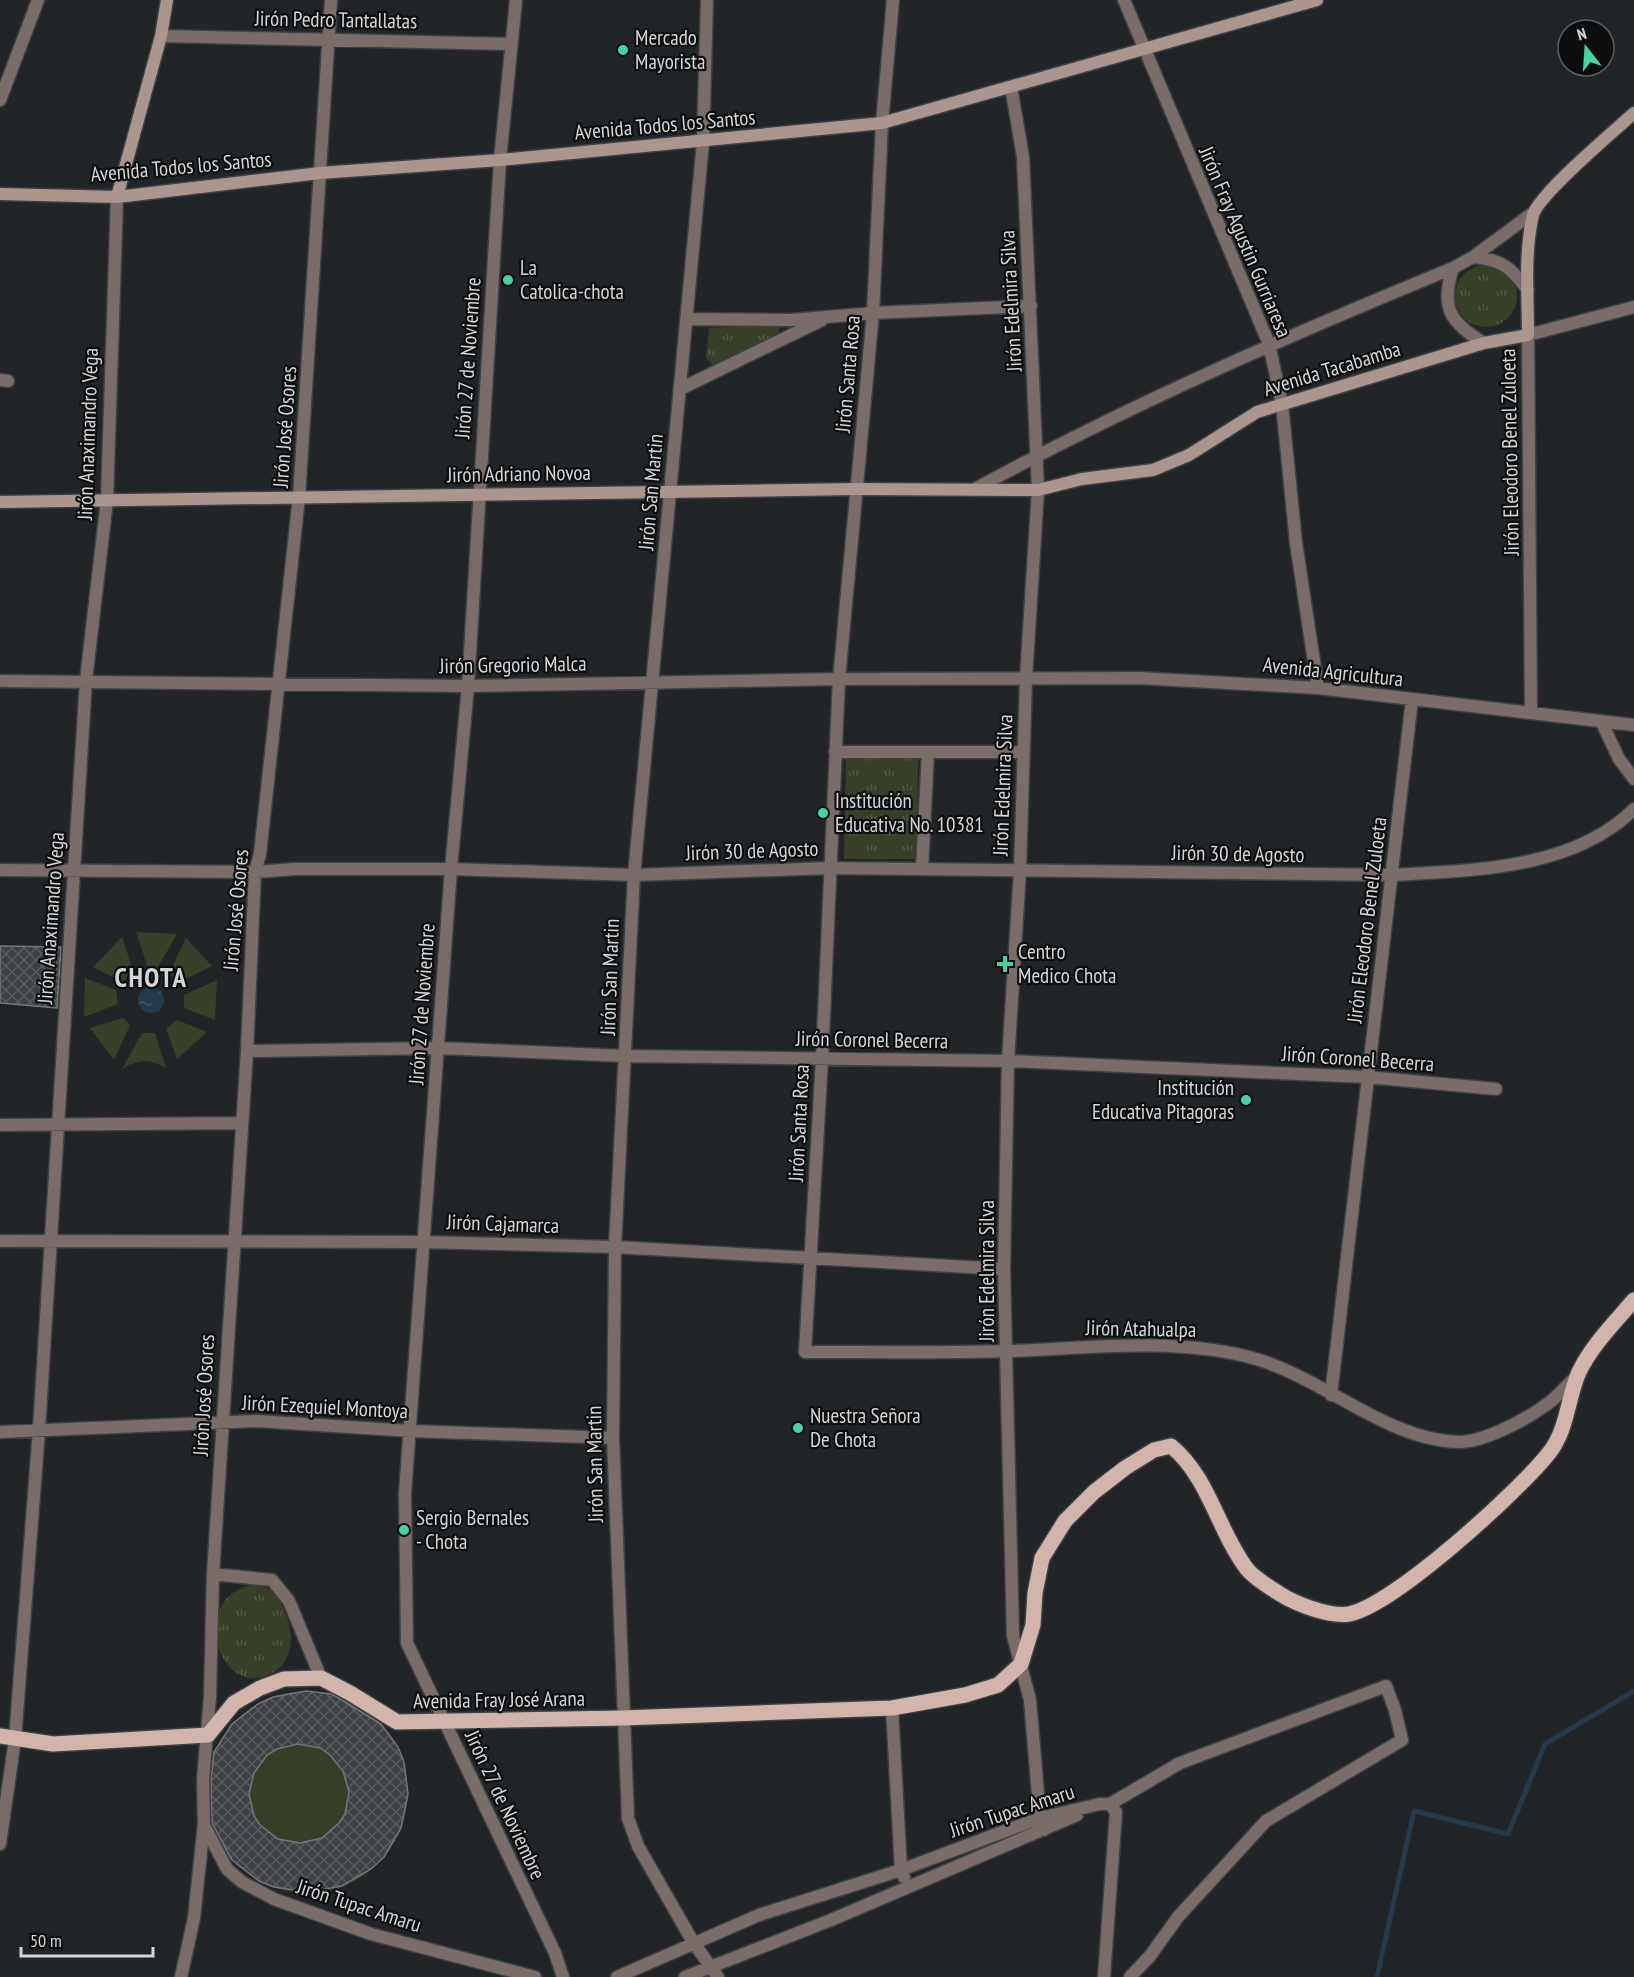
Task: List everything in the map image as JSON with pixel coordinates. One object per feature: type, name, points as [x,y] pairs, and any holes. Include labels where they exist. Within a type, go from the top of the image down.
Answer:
[{"type":"main road","points":[[1022,1664],[1033,1625],[1035,1593],[1042,1558],[1065,1521],[1094,1492],[1154,1450],[1171,1446],[1187,1460],[1248,1571],[1281,1595],[1320,1610],[1347,1615],[1374,1606],[1403,1586],[1461,1538],[1550,1452],[1563,1429],[1579,1373],[1603,1335],[1634,1300]]},
{"type":"main road","name":"Avenida Fray José Arana","points":[[208,1735],[234,1703],[260,1688],[284,1679],[321,1678],[397,1722],[444,1723],[892,1708],[965,1695],[998,1685],[1022,1664]]},
{"type":"main road","points":[[7,1737],[53,1743],[208,1735]]},
{"type":"street","points":[[0,100],[38,0]]},
{"type":"street","name":"Jirón Anaximandro Vega","points":[[0,1844],[7,1737],[39,1430],[86,680],[107,500],[117,197],[161,36],[167,0]]},
{"type":"street","name":"Jirón José Osores","points":[[180,1977],[194,1918],[204,1824],[203,1780],[208,1735],[213,1574],[247,1052],[255,872],[260,854],[299,497],[331,0]]},
{"type":"street","name":"Jirón 27 de Noviembre","points":[[516,0],[500,160],[468,686],[437,1048],[425,1242],[405,1493],[407,1643],[555,1953],[563,1977]]},
{"type":"street","name":"Jirón San Martin","points":[[706,0],[703,142],[634,874],[627,1056],[615,1247],[613,1438],[628,1818],[638,1846],[693,1942],[714,1973]]},
{"type":"street","name":"Jirón Santa Rosa","points":[[805,1352],[812,1258],[839,679],[873,313],[882,123],[893,0]]},
{"type":"street","name":"Jirón Fray Agustin Gurriaresa","points":[[1124,0],[1142,49],[1269,344],[1282,404],[1296,543],[1318,688]]},
{"type":"street","name":"Avenida Todos los Santos","points":[[0,194],[117,197],[320,173],[703,142],[882,123],[1142,49],[1276,5],[1317,0]]},
{"type":"street","name":"Jirón Pedro Tantallatas","points":[[161,36],[511,44]]},
{"type":"street","name":"Jirón Edelmira Silva","points":[[1011,87],[1023,157],[1038,490],[1026,678],[1020,870],[1008,1061],[1004,1269],[1013,1636],[1030,1700],[1042,1824]]},
{"type":"street","points":[[975,489],[1036,455],[1269,344],[1453,268],[1473,257],[1534,212],[1559,181],[1634,113]]},
{"type":"street","points":[[1534,212],[1528,290],[1528,335],[1634,307]]},
{"type":"street","points":[[1473,257],[1495,259],[1512,270],[1528,290]]},
{"type":"street","points":[[1453,268],[1446,290],[1450,314],[1462,331],[1484,344]]},
{"type":"street","points":[[687,319],[791,320],[873,313],[1031,306]]},
{"type":"street","points":[[680,389],[830,316]]},
{"type":"street","name":"Avenida Tacabamba","points":[[1038,490],[1082,479],[1153,470],[1189,454],[1257,412],[1484,344],[1528,335]]},
{"type":"street","name":"Jirón Eleodoro Benel Zuloeta","points":[[1528,335],[1530,713]]},
{"type":"street","name":"Jirón Adriano Novoa","points":[[0,502],[857,489],[1038,490]]},
{"type":"street","name":"Avenida Agricultura","points":[[1026,678],[1173,680],[1318,688],[1634,725]]},
{"type":"street","name":"Jirón Gregorio Malca","points":[[0,681],[279,682],[468,686],[1026,678]]},
{"type":"street","name":"Jirón Eleodoro Benel Zuloeta","points":[[1331,1395],[1412,699]]},
{"type":"street","points":[[1602,723],[1619,759],[1634,779]]},
{"type":"street","points":[[835,752],[1023,752]]},
{"type":"street","points":[[922,869],[928,752]]},
{"type":"street","name":"Jirón 30 de Agosto","points":[[0,870],[255,872],[295,869],[451,869],[634,874],[830,868],[1392,875],[1468,870],[1559,854],[1597,835],[1634,809]]},
{"type":"street","name":"Jirón Coronel Becerra","points":[[247,1052],[437,1048],[627,1056],[1008,1061],[1368,1077],[1496,1089]]},
{"type":"street","points":[[0,1125],[242,1123]]},
{"type":"street","name":"Jirón Cajamarca","points":[[0,1241],[425,1242],[615,1247],[1004,1269]]},
{"type":"street","name":"Jirón Atahualpa","points":[[805,1352],[1007,1351],[1163,1345],[1205,1349],[1247,1356],[1289,1371],[1331,1395],[1424,1437],[1461,1442],[1491,1434],[1522,1420],[1551,1402],[1579,1373]]},
{"type":"street","name":"Jirón Ezequiel Montoya","points":[[0,1432],[257,1420],[411,1431],[613,1438]]},
{"type":"street","points":[[213,1574],[272,1580],[289,1600],[321,1678]]},
{"type":"street","name":"Jirón Tupac Amaru","points":[[617,1977],[759,1915],[1105,1804],[1180,1763],[1386,1686],[1402,1740],[1266,1821],[1178,1917],[1150,1956],[1130,1977]]},
{"type":"street","points":[[892,1708],[901,1870],[908,1885]]},
{"type":"street","points":[[1104,1977],[1116,1812],[1105,1804]]},
{"type":"street","name":"Jirón Tupac Amaru","points":[[204,1824],[227,1869],[242,1882],[274,1899],[371,1934],[496,1972],[535,1977]]},
{"type":"street","name":"Jirón Tupac Amaru","points":[[685,1977],[714,1973],[1042,1824]]},
{"type":"green space","points":[[1486,265],[1503,270],[1508,274],[1512,279],[1517,296],[1512,313],[1508,318],[1503,322],[1486,327],[1469,322],[1464,318],[1460,313],[1455,296],[1460,279],[1464,274],[1469,270]]},
{"type":"green space","points":[[779,325],[779,336],[713,365],[706,358],[709,328]]},
{"type":"green space","points":[[846,759],[918,759],[917,859],[844,859]]},
{"type":"green space","points":[[136,932],[177,934],[157,969],[148,968]]},
{"type":"green space","points":[[122,937],[133,970],[123,982],[93,967]]},
{"type":"green space","points":[[186,938],[212,966],[177,983],[169,973]]},
{"type":"green space","points":[[85,978],[116,990],[118,1004],[84,1017]]},
{"type":"green space","points":[[217,980],[215,1020],[184,1008],[184,995]]},
{"type":"green space","points":[[123,1018],[130,1025],[114,1060],[90,1028]]},
{"type":"green space","points":[[177,1020],[207,1032],[177,1059],[166,1029]]},
{"type":"green space","points":[[142,1033],[155,1033],[166,1068],[144,1061],[122,1069]]},
{"type":"green space","points":[[251,1585],[265,1587],[277,1597],[289,1623],[291,1641],[287,1657],[280,1668],[268,1675],[251,1678],[236,1672],[224,1660],[218,1644],[216,1626],[220,1608],[232,1594]]},
{"type":"green space","points":[[307,1691],[327,1693],[354,1703],[371,1714],[385,1728],[400,1754],[406,1772],[408,1792],[406,1812],[396,1839],[385,1856],[371,1870],[345,1885],[327,1891],[307,1893],[287,1891],[260,1881],[243,1870],[229,1856],[214,1830],[208,1812],[206,1792],[208,1772],[218,1745],[229,1728],[243,1714],[269,1699],[287,1693]]},
{"type":"water","points":[[151,987],[160,991],[164,1000],[160,1009],[151,1013],[142,1009],[138,1000],[142,991]]},
{"type":"building","points":[[0,946],[61,947],[57,1008],[0,1003]]},
{"type":"building","points":[[306,1691],[332,1694],[381,1724],[398,1747],[404,1762],[408,1794],[401,1828],[384,1857],[371,1869],[342,1886],[308,1892],[274,1887],[259,1881],[232,1860],[212,1823],[211,1780],[214,1752],[232,1724],[258,1704],[273,1697]],"holes":[[[298,1744],[320,1748],[329,1754],[343,1771],[349,1792],[345,1814],[339,1823],[322,1838],[300,1843],[278,1839],[260,1825],[254,1816],[249,1794],[254,1773],[267,1755],[277,1749]]]},
{"type":"waterway","points":[[1377,1977],[1414,1811],[1508,1834],[1545,1744],[1634,1691]]},
{"type":"place","name":"Mercado Mayorista","points":[[623,50]]},
{"type":"place","name":"La Catolica-chota","points":[[508,280]]},
{"type":"place","name":"Institución Educativa No. 10381","points":[[823,813]]},
{"type":"place","name":"Centro Medico Chota","points":[[1005,964]]},
{"type":"place","name":"Institución Educativa Pitagoras","points":[[1246,1100]]},
{"type":"place","name":"Nuestra Señora De Chota","points":[[798,1428]]},
{"type":"place","name":"Sergio Bernales - Chota","points":[[404,1530]]},
{"type":"district","name":"CHOTA","points":[[151,978]]}]
